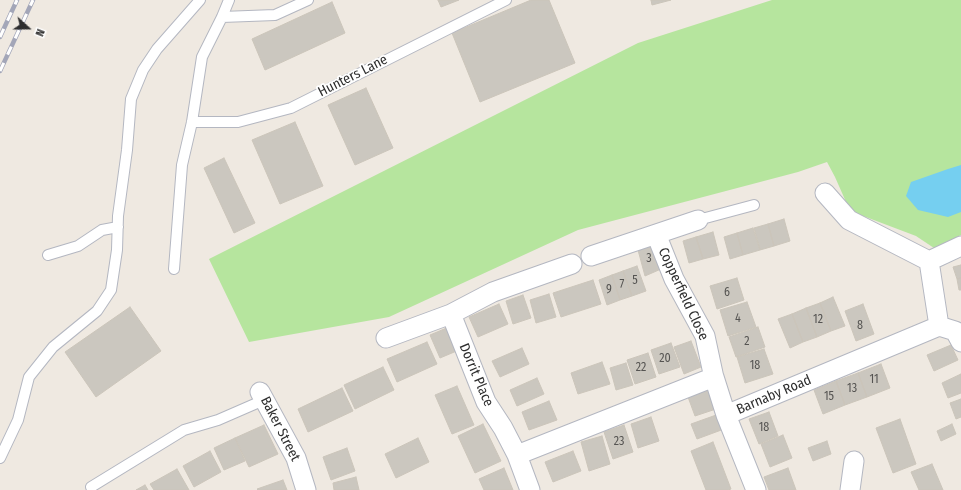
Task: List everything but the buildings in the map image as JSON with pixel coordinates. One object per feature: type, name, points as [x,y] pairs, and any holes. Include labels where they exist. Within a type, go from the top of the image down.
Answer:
[{"type":"street","points":[[825,192],[849,220],[929,261]]},
{"type":"street","name":"Copperfield Close","points":[[591,256],[698,220]]},
{"type":"street","name":"Copperfield Close","points":[[656,234],[674,279],[705,336],[714,378]]},
{"type":"street","points":[[929,261],[961,246]]},
{"type":"street","points":[[929,261],[939,326],[955,331],[961,342]]},
{"type":"street","points":[[386,338],[451,314],[493,292],[572,264]]},
{"type":"street","name":"Dorrit Place","points":[[451,314],[486,402],[503,428],[517,455],[530,490]]},
{"type":"street","name":"Barnaby Road","points":[[714,378],[726,415],[939,326]]},
{"type":"street","points":[[517,455],[714,378]]},
{"type":"street","name":"Baker Street","points":[[262,396],[296,458],[306,490]]},
{"type":"street","points":[[726,415],[756,490]]},
{"type":"street","points":[[850,490],[854,461]]},
{"type":"lane","points":[[0,458],[18,420],[29,377],[53,347],[97,311],[111,290],[117,250],[131,99],[143,70],[157,49],[200,0]]},
{"type":"lane","points":[[174,269],[182,165],[192,122],[202,57],[229,0]]},
{"type":"lane","points":[[222,17],[275,15],[308,0]]},
{"type":"lane","name":"Hunters Lane","points":[[192,122],[238,122],[290,108],[506,0]]},
{"type":"lane","name":"Copperfield Close","points":[[698,220],[754,204]]},
{"type":"lane","points":[[48,255],[78,246],[102,230],[118,227]]},
{"type":"lane","points":[[91,487],[184,430],[218,420],[262,396]]},
{"type":"green space","points":[[772,0],[961,0],[961,235],[934,248],[916,236],[850,211],[827,162],[798,172],[578,230],[389,317],[249,342],[209,259],[638,43]]},
{"type":"water","points":[[961,165],[961,212],[948,217],[918,210],[906,196],[911,182]]},
{"type":"railway","points":[[0,37],[17,0]]},
{"type":"railway","points":[[0,71],[33,0]]}]
